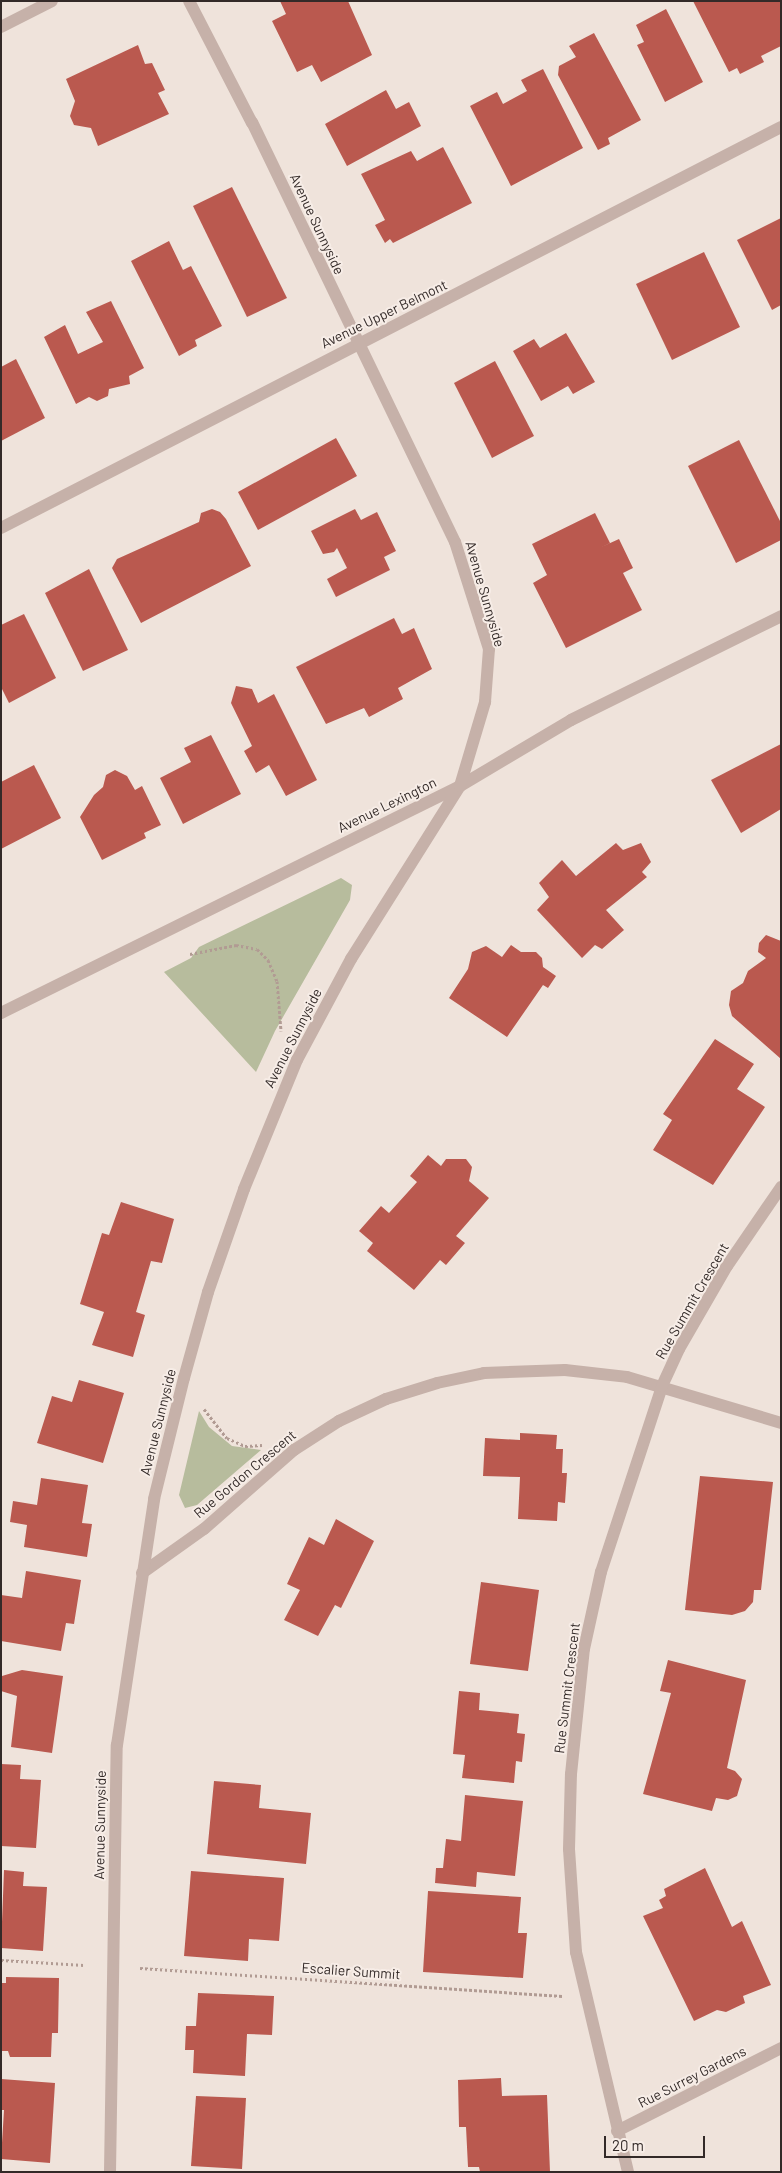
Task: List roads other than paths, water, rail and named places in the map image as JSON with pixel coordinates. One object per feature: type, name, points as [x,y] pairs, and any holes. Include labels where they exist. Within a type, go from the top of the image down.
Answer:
[{"type":"street","points":[[1,27],[52,1]]},
{"type":"street","name":"Avenue Sunnyside","points":[[110,2172],[117,1745],[154,1499],[205,1302],[274,1110],[351,959],[460,786],[485,702],[489,649],[456,542],[252,123],[189,1]]},
{"type":"street","name":"Avenue Upper Belmont","points":[[1,528],[781,127]]},
{"type":"street","name":"Avenue Lexington","points":[[1,1013],[460,786],[571,720],[781,616]]},
{"type":"street","name":"Rue Summit Crescent","points":[[628,2172],[617,2132],[576,1952],[570,1849],[571,1774],[584,1648],[601,1572],[662,1386],[679,1349],[727,1266],[781,1187]]},
{"type":"street","name":"Rue Gordon Crescent","points":[[142,1574],[204,1529],[294,1450],[339,1421],[386,1399],[437,1383],[484,1373],[565,1370],[627,1377],[781,1422]]},
{"type":"street","name":"Rue Surrey Gardens","points":[[617,2132],[781,2048]]}]
